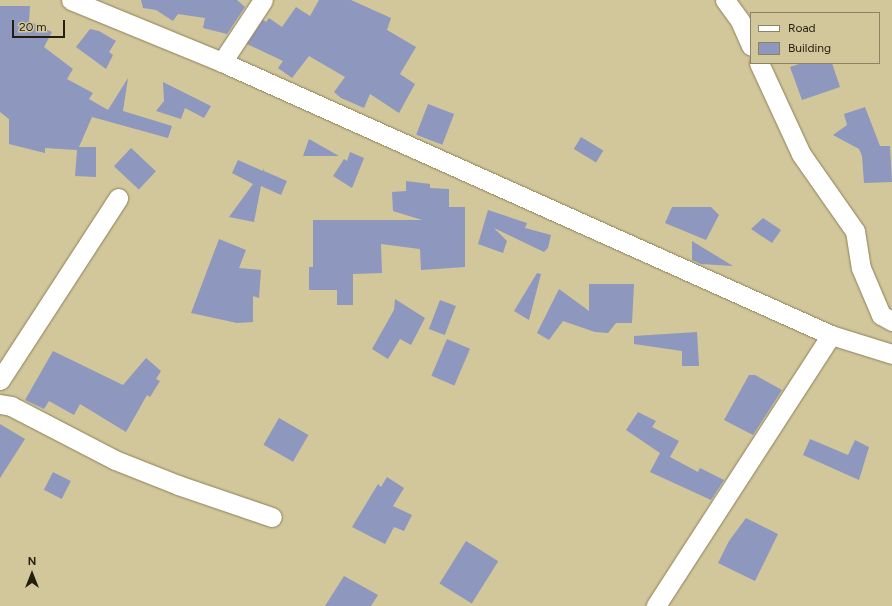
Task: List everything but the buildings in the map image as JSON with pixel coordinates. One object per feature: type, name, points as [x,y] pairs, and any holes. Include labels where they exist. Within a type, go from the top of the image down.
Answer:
[{"type":"street","points":[[71,0],[222,62],[831,335],[892,354]]},
{"type":"street","points":[[222,62],[263,0]]},
{"type":"street","points":[[725,0],[740,21],[750,44]]},
{"type":"street","points":[[759,64],[801,154],[855,231],[861,268],[881,315],[892,321]]},
{"type":"street","points":[[0,380],[118,198]]},
{"type":"street","points":[[656,606],[831,335]]},
{"type":"street","points":[[0,404],[12,406],[122,462],[178,485],[272,517]]}]
